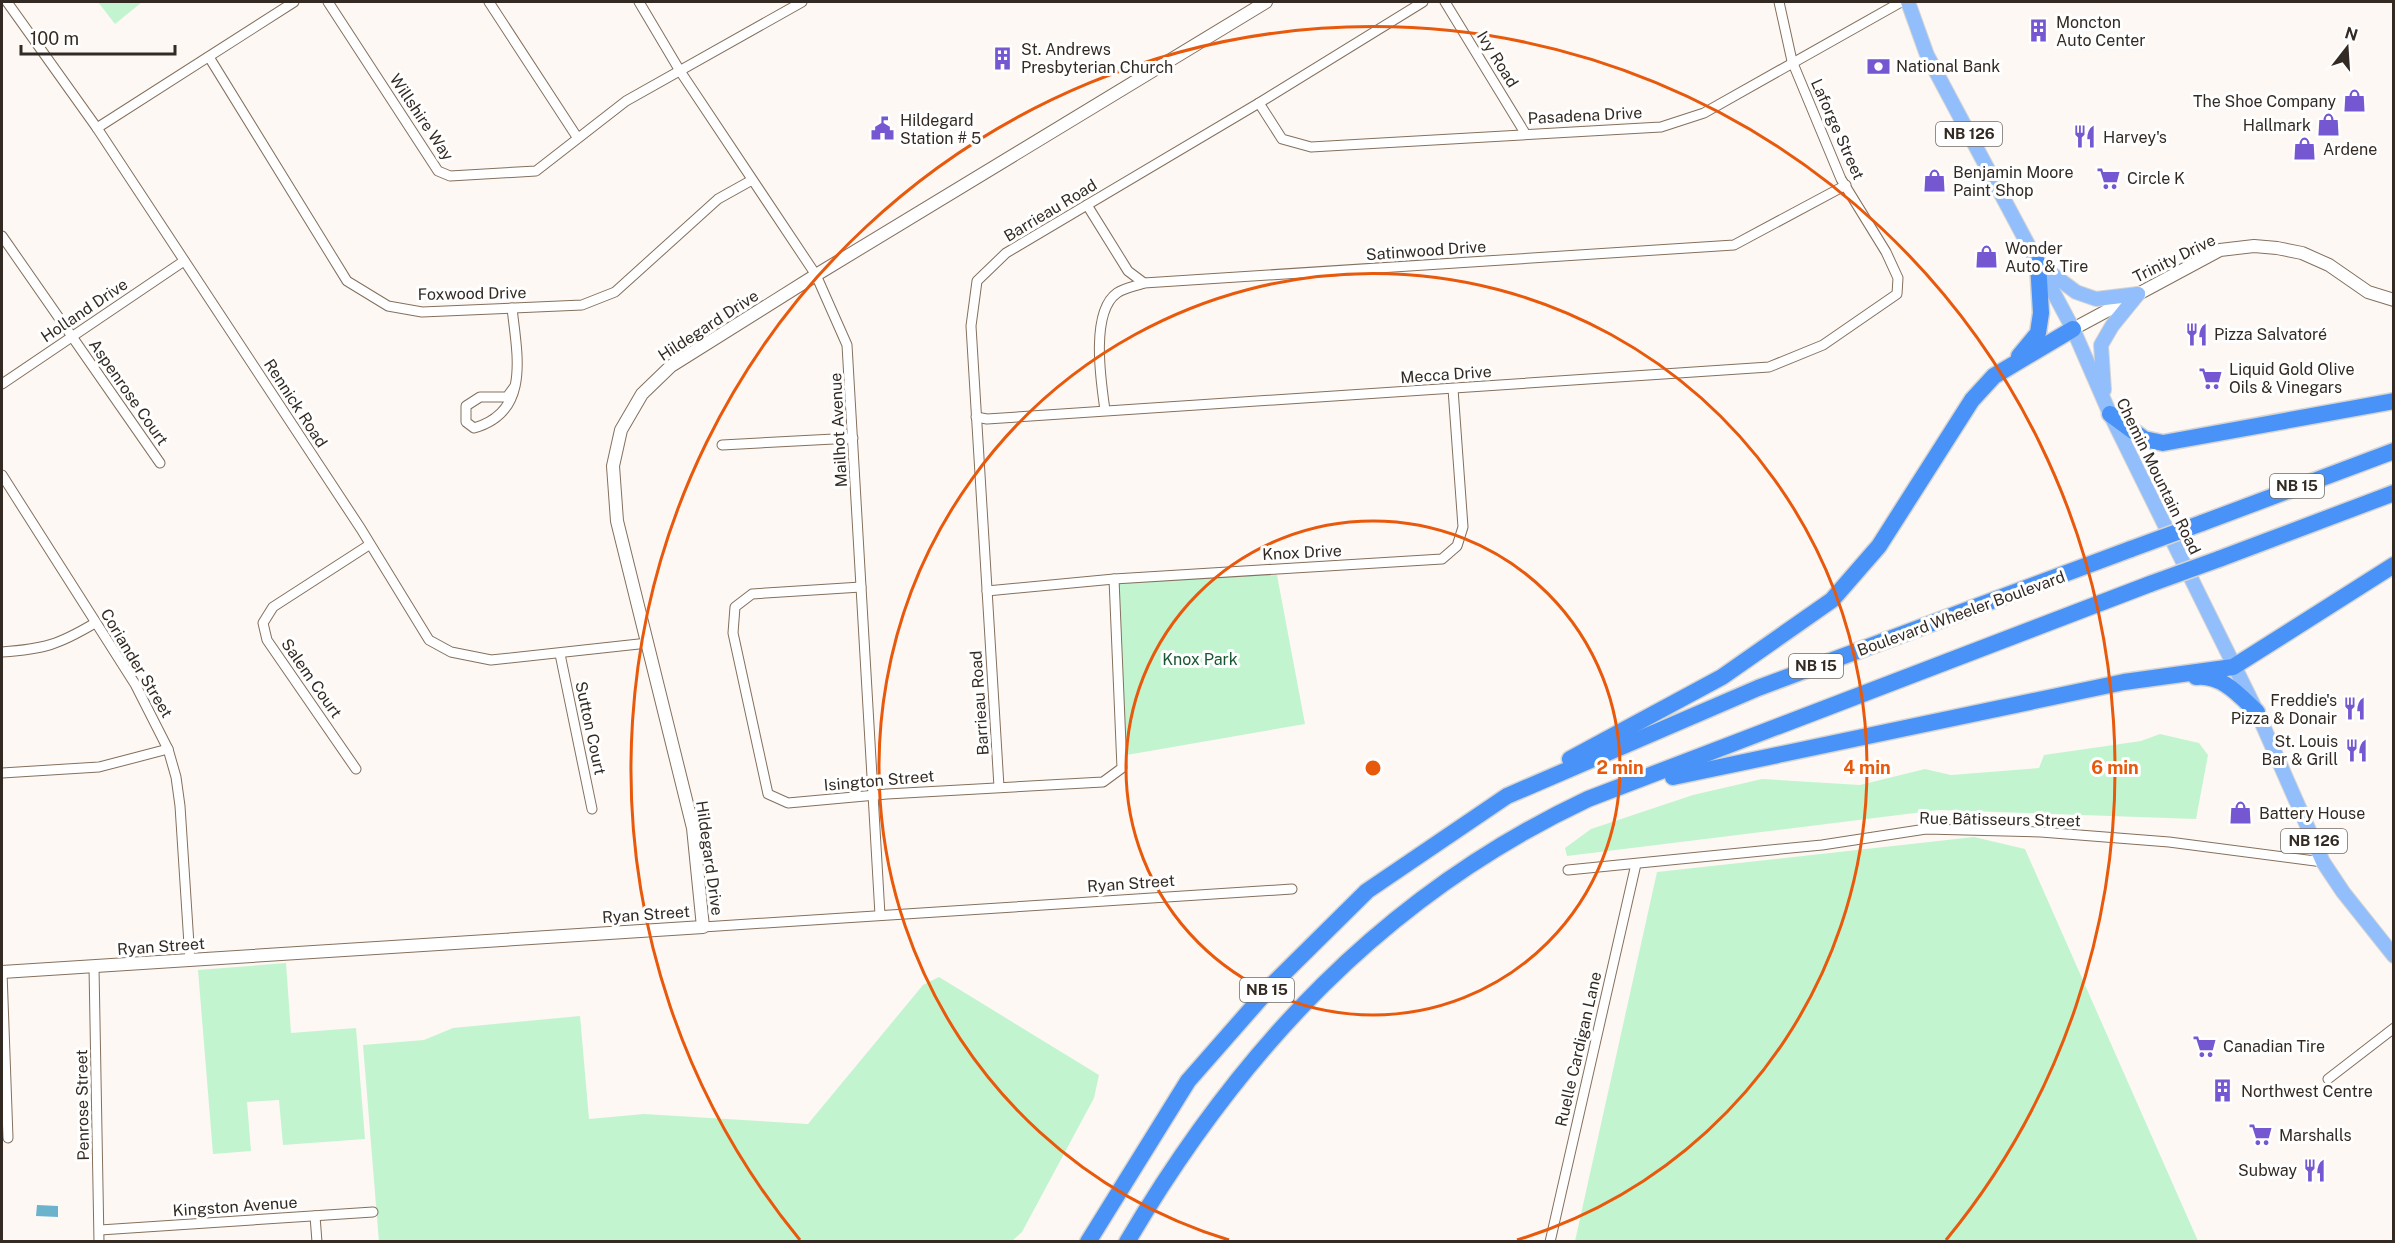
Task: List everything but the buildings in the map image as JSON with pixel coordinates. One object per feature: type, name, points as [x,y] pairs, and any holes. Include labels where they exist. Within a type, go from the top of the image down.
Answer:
[{"type":"highway","points":[[2011,366],[2038,333],[2040,313],[2038,263]]},
{"type":"highway","points":[[1507,796],[1537,777],[1722,677],[1832,600],[1879,546],[1972,400],[1995,376],[2073,329]]},
{"type":"highway","points":[[2107,408],[2144,439],[2163,443],[2394,401]]},
{"type":"highway","name":"Boulevard Wheeler Boulevard","points":[[1088,1242],[1188,1081],[1274,982],[1367,891],[1507,796],[1758,688],[2394,451]]},
{"type":"highway","name":"NB 15","points":[[1127,1242],[1167,1173],[1225,1094],[1285,1021],[1354,954],[1431,892],[1548,819],[1599,795],[2394,493]]},
{"type":"highway","points":[[1548,819],[1687,773],[2124,682],[2233,667],[2394,565]]},
{"type":"highway","points":[[2094,689],[2204,676],[2230,687],[2257,712]]},
{"type":"main road","name":"Chemin Mountain Road","points":[[1908,2],[1927,55],[2073,329],[2107,408],[2257,712],[2323,862],[2343,892],[2394,956]]},
{"type":"main road","points":[[2038,263],[2076,292],[2096,299],[2139,294]]},
{"type":"main road","points":[[2107,408],[2102,345],[2112,326],[2139,294]]},
{"type":"street","name":"Rennick Road","points":[[7,2],[97,128],[361,529],[429,640],[451,652],[491,660],[648,643]]},
{"type":"street","points":[[97,128],[294,2]]},
{"type":"street","name":"Willshire Way","points":[[328,2],[438,171],[450,176],[536,171],[626,101],[680,71],[787,5],[802,2]]},
{"type":"street","points":[[489,2],[578,138]]},
{"type":"street","name":"Mailhot Avenue","points":[[639,2],[680,71],[816,275],[848,345],[880,915]]},
{"type":"street","name":"Hildegard Drive","points":[[703,927],[693,828],[617,520],[613,466],[621,430],[642,394],[671,366],[816,275],[1266,2]]},
{"type":"street","name":"Barrieau Road","points":[[999,787],[971,326],[978,281],[1006,253],[1259,104],[1424,2]]},
{"type":"street","name":"Ivy Road","points":[[1445,2],[1525,133]]},
{"type":"street","name":"Laforge Street","points":[[1779,2],[1792,61],[1846,185],[1886,252],[1898,278],[1897,294]]},
{"type":"street","name":"Pasadena Drive","points":[[1259,104],[1282,139],[1311,147],[1661,127],[1704,113],[1792,61],[1901,2]]},
{"type":"street","name":"Foxwood Drive","points":[[209,57],[347,281],[388,306],[422,312],[582,306],[615,292],[718,199],[752,180]]},
{"type":"street","name":"Satinwood Drive","points":[[1105,410],[1099,359],[1104,310],[1117,293],[1144,283],[1734,245],[1846,185]]},
{"type":"street","points":[[1087,205],[1128,271],[1144,283]]},
{"type":"street","name":"Aspenrose Court","points":[[2,236],[160,463]]},
{"type":"street","name":"Trinity Drive","points":[[2073,329],[2220,250],[2254,246],[2302,253],[2329,265],[2368,292],[2394,300]]},
{"type":"street","name":"Holland Drive","points":[[2,384],[184,261]]},
{"type":"street","name":"Mecca Drive","points":[[976,417],[1453,389],[1769,367],[1823,345],[1897,294]]},
{"type":"street","points":[[513,308],[518,369],[515,386],[507,409],[492,423],[474,428],[466,422],[466,406],[480,397],[507,397],[515,386]]},
{"type":"street","name":"Knox Drive","points":[[987,591],[1114,579],[1442,559],[1457,546],[1462,527],[1453,389]]},
{"type":"street","points":[[722,445],[853,438]]},
{"type":"street","name":"Coriander Street","points":[[2,475],[149,707],[168,748],[176,777],[180,806],[189,960]]},
{"type":"street","name":"Salem Court","points":[[356,769],[267,640],[262,623],[273,607],[369,545]]},
{"type":"street","name":"Isington Street","points":[[861,587],[752,594],[735,607],[733,633],[768,794],[788,803],[999,787],[1103,782],[1122,768],[1114,579]]},
{"type":"street","points":[[2,652],[38,649],[59,644],[95,623]]},
{"type":"street","name":"Sutton Court","points":[[560,654],[592,809]]},
{"type":"street","points":[[2,773],[99,767],[168,748]]},
{"type":"street","name":"Rue Bâtisseurs Street","points":[[1568,870],[1822,845],[1926,829],[2041,832],[2169,842],[2323,862]]},
{"type":"street","name":"Ruelle Cardigan Lane","points":[[1550,1242],[1636,864]]},
{"type":"street","name":"Ryan Street","points":[[2,972],[1292,889]]},
{"type":"street","name":"Penrose Street","points":[[94,967],[99,1242]]},
{"type":"street","points":[[2,972],[3,1068],[8,1138]]},
{"type":"street","points":[[2328,1079],[2394,1028]]},
{"type":"street","name":"Kingston Avenue","points":[[100,1230],[373,1212]]},
{"type":"street","points":[[315,1216],[317,1242]]},
{"type":"green space","points":[[98,2],[142,2],[115,24]]},
{"type":"green space","name":"Knox Park","points":[[1277,575],[1305,724],[1121,756],[1114,579]]},
{"type":"green space","points":[[2160,734],[2199,743],[2208,755],[2196,819],[1939,810],[1567,856],[1565,848],[1591,829],[1693,795],[1762,779],[1860,785],[1925,769],[1951,775],[2039,768],[2044,755],[2141,741]]},
{"type":"green space","points":[[1974,837],[2025,849],[2198,1241],[1575,1241],[1657,872]]},
{"type":"green space","points":[[286,963],[291,1033],[356,1028],[365,1139],[283,1145],[279,1100],[247,1102],[251,1151],[213,1154],[198,970]]},
{"type":"green space","points":[[939,977],[1099,1075],[1094,1098],[1022,1232],[1012,1241],[379,1242],[363,1045],[424,1040],[453,1028],[580,1016],[589,1119],[644,1114],[808,1124],[923,985]]},
{"type":"water","points":[[37,1205],[58,1206],[58,1217],[36,1216]]},
{"type":"place","name":"Moncton Auto Center","points":[[2038,31]]},
{"type":"place","name":"St. Andrews Presbyterian Church","points":[[1003,58]]},
{"type":"place","name":"National Bank","points":[[1878,66]]},
{"type":"place","name":"The Shoe Company","points":[[2354,101]]},
{"type":"place","name":"Hallmark","points":[[2329,125]]},
{"type":"place","name":"Hildegard Station # 5","points":[[882,129]]},
{"type":"place","name":"Harvey's","points":[[2085,137]]},
{"type":"place","name":"Ardene","points":[[2305,149]]},
{"type":"place","name":"Circle K","points":[[2109,178]]},
{"type":"place","name":"Benjamin Moore Paint Shop","points":[[1935,181]]},
{"type":"place","name":"Wonder Auto & Tire","points":[[1987,257]]},
{"type":"place","name":"Pizza Salvatoré","points":[[2196,334]]},
{"type":"place","name":"Liquid Gold Olive Oils & Vinegars","points":[[2211,378]]},
{"type":"place","name":"Freddie's Pizza & Donair","points":[[2355,709]]},
{"type":"place","name":"St. Louis Bar & Grill","points":[[2356,750]]},
{"type":"place","name":"Battery House","points":[[2241,813]]},
{"type":"place","name":"Canadian Tire","points":[[2205,1046]]},
{"type":"place","name":"Northwest Centre","points":[[2223,1091]]},
{"type":"place","name":"Marshalls","points":[[2261,1135]]},
{"type":"place","name":"Subway","points":[[2315,1170]]}]
